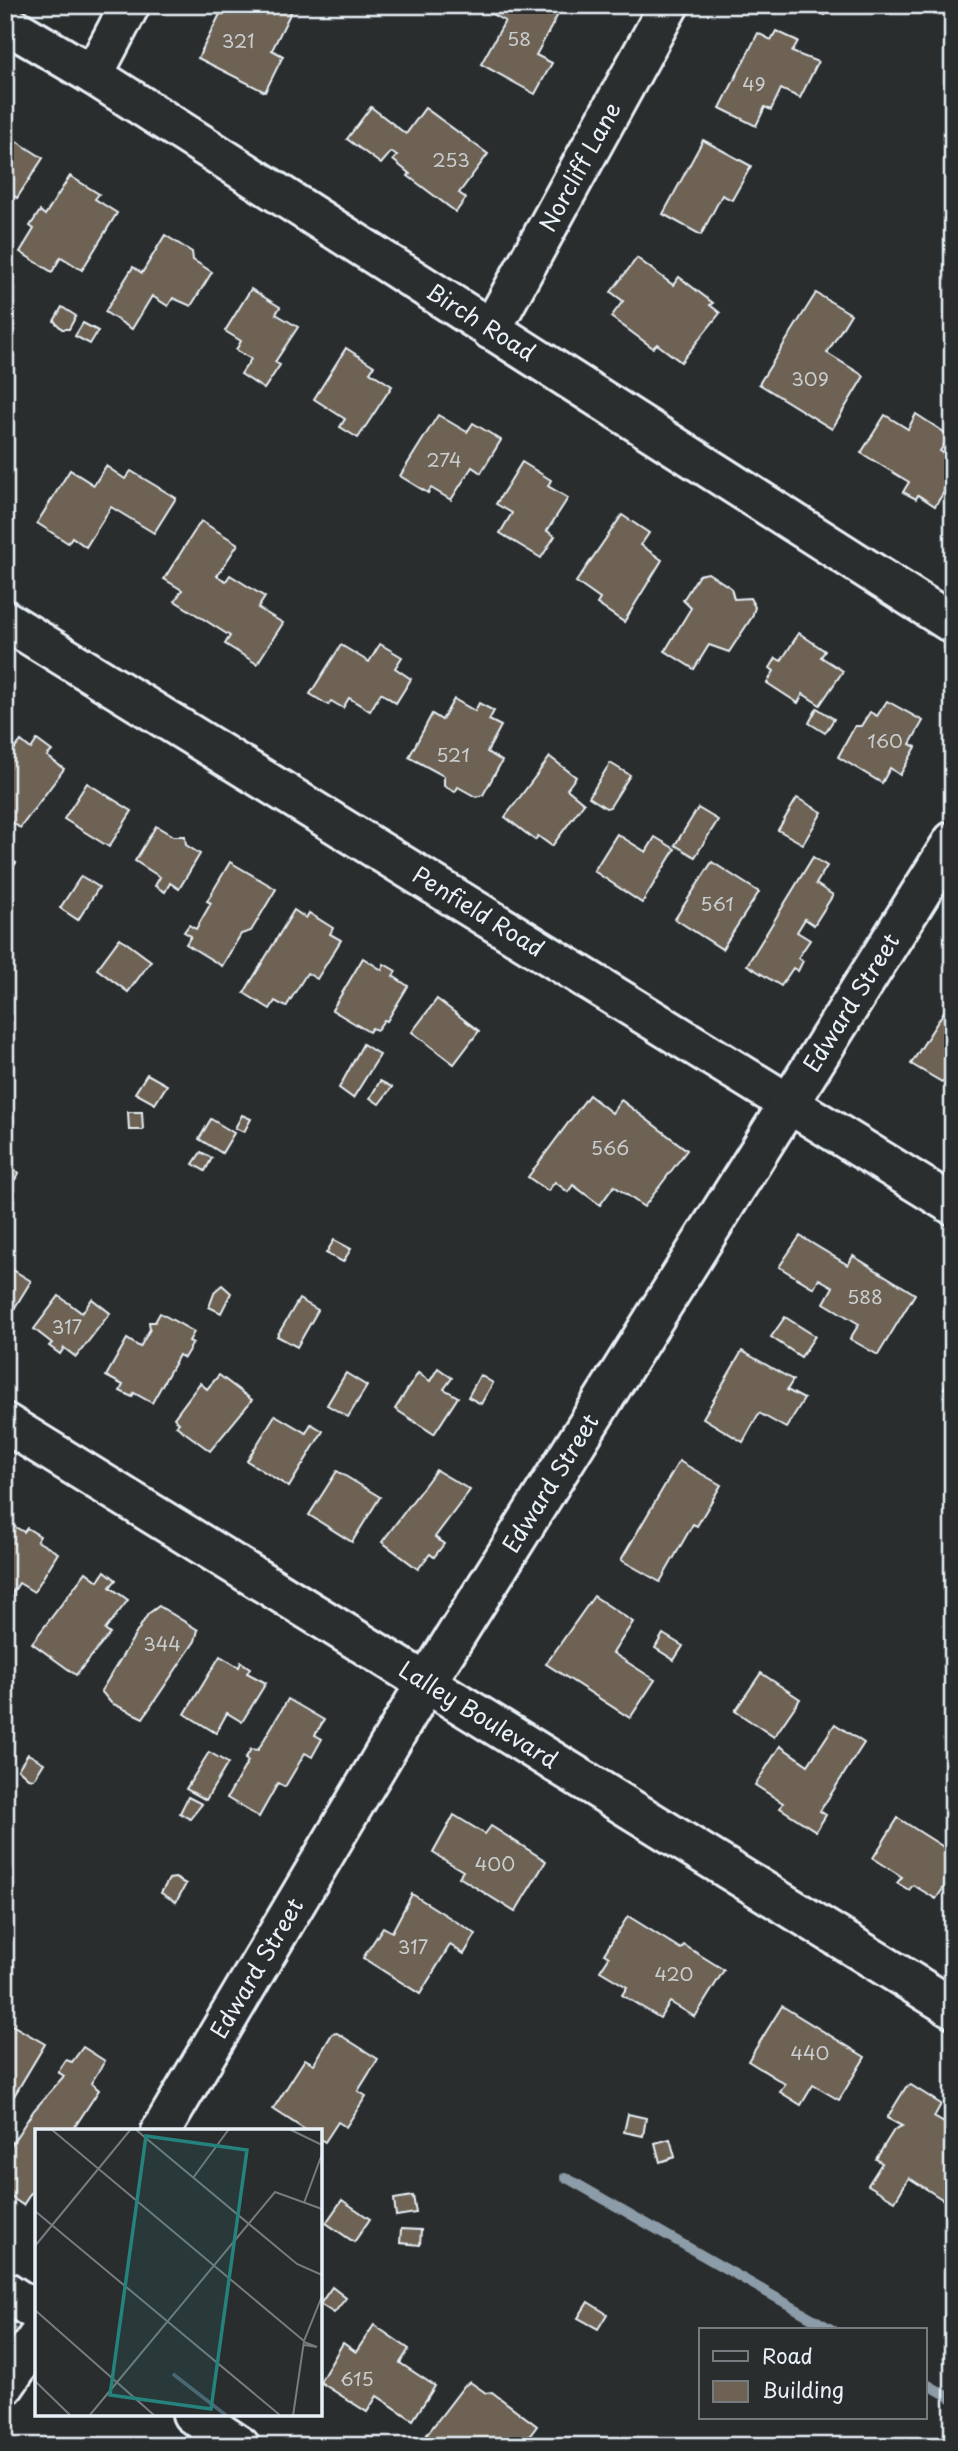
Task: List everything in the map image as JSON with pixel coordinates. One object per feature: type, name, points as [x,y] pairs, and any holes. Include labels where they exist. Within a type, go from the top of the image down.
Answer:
[{"type":"street","points":[[93,75],[130,5]]},
{"type":"street","name":"Norcliff Lane","points":[[491,330],[669,5]]},
{"type":"street","name":"Birch Road","points":[[5,23],[93,75],[953,624]]},
{"type":"street","name":"Penfield Road","points":[[5,620],[953,1205]]},
{"type":"street","name":"Edward Street","points":[[162,2129],[426,1683],[953,841]]},
{"type":"street","name":"Lalley Boulevard","points":[[5,1423],[953,2008]]},
{"type":"street","points":[[5,2291],[35,2311]]},
{"type":"street","points":[[5,2385],[35,2341]]},
{"type":"street","points":[[195,2416],[240,2446]]},
{"type":"building","points":[[232,5],[282,5],[292,10],[272,50],[283,56],[265,92],[198,58],[222,10],[228,14]]},
{"type":"building","points":[[494,5],[562,7],[536,55],[552,63],[535,94],[481,64],[505,21],[490,13]]},
{"type":"building","points":[[806,5],[830,5],[825,15]]},
{"type":"building","points":[[776,31],[798,41],[792,52],[818,62],[800,98],[781,89],[771,110],[765,107],[756,126],[720,108],[758,33],[771,40]]},
{"type":"building","points":[[371,107],[406,134],[425,108],[488,154],[459,193],[466,198],[456,212],[408,176],[410,174],[393,160],[397,156],[391,152],[381,164],[347,139]]},
{"type":"building","points":[[5,134],[43,158],[17,198],[5,190]]},
{"type":"building","points":[[703,140],[751,166],[732,200],[722,195],[701,235],[663,214]]},
{"type":"building","points":[[70,176],[99,194],[95,199],[117,213],[82,270],[61,257],[52,272],[20,252],[34,229],[30,226],[40,211],[45,215]]},
{"type":"building","points":[[165,235],[192,252],[193,260],[212,272],[191,306],[173,298],[168,306],[152,296],[132,329],[105,312],[133,267],[142,273]]},
{"type":"building","points":[[637,258],[673,285],[679,277],[713,303],[710,305],[720,313],[681,362],[657,344],[653,348],[611,317],[623,301],[611,292]]},
{"type":"building","points":[[251,289],[280,307],[276,314],[298,327],[275,362],[280,365],[264,389],[241,374],[251,359],[236,350],[241,341],[225,331]]},
{"type":"building","points":[[816,293],[851,314],[827,353],[864,376],[832,429],[759,384]]},
{"type":"building","points":[[62,307],[76,316],[69,329],[62,329],[54,321]]},
{"type":"building","points":[[83,323],[98,331],[90,344],[75,336]]},
{"type":"building","points":[[346,348],[374,366],[370,372],[392,386],[358,438],[340,427],[345,419],[314,399]]},
{"type":"building","points":[[916,414],[950,436],[940,451],[953,459],[953,478],[935,506],[918,495],[916,499],[903,492],[909,482],[861,453],[885,415],[908,429]]},
{"type":"building","points":[[438,415],[467,432],[473,423],[501,440],[481,473],[472,467],[451,500],[431,488],[428,493],[400,476]]},
{"type":"building","points":[[522,462],[551,480],[548,486],[568,498],[547,531],[555,536],[541,558],[500,533],[512,513],[496,504]]},
{"type":"building","points":[[106,466],[125,479],[131,471],[176,498],[154,533],[111,507],[86,547],[72,537],[68,543],[37,523],[70,470],[94,485]]},
{"type":"building","points":[[622,515],[649,533],[641,545],[662,560],[624,622],[597,604],[600,599],[576,582]]},
{"type":"building","points":[[201,521],[238,544],[217,576],[226,581],[230,575],[265,597],[258,608],[283,623],[257,664],[225,644],[230,636],[175,601],[182,590],[164,579]]},
{"type":"building","points":[[708,573],[731,588],[734,599],[750,598],[755,607],[752,617],[729,652],[709,645],[694,669],[665,651],[691,608],[683,600],[699,575]]},
{"type":"building","points":[[799,633],[825,651],[821,657],[843,671],[820,705],[803,694],[798,703],[767,683],[774,671],[770,668],[776,658],[781,661]]},
{"type":"building","points":[[380,644],[402,657],[395,668],[411,679],[396,703],[381,693],[370,711],[349,698],[343,708],[331,701],[328,705],[310,694],[341,645],[369,662]]},
{"type":"building","points":[[454,699],[475,711],[479,703],[494,711],[489,720],[501,726],[487,752],[502,761],[483,795],[476,797],[458,787],[455,792],[444,786],[444,776],[409,757],[432,714],[442,720]]},
{"type":"building","points":[[887,701],[923,721],[910,744],[916,747],[900,775],[890,768],[882,783],[838,757],[855,726],[861,726],[870,712],[877,716]]},
{"type":"building","points":[[817,708],[834,719],[825,733],[809,723]]},
{"type":"building","points":[[37,740],[52,751],[47,756],[64,769],[20,828],[7,818],[10,813],[5,810],[5,761],[21,741],[31,749]]},
{"type":"building","points":[[550,757],[576,777],[567,789],[584,803],[552,846],[538,836],[535,840],[505,817]]},
{"type":"building","points":[[610,763],[630,775],[610,807],[606,808],[589,797]]},
{"type":"building","points":[[87,783],[132,811],[109,847],[64,819]]},
{"type":"building","points":[[797,798],[822,812],[803,844],[778,830]]},
{"type":"building","points":[[698,808],[718,820],[695,857],[675,845]]},
{"type":"building","points":[[156,826],[173,836],[185,836],[186,845],[200,854],[179,889],[170,883],[165,892],[155,886],[160,877],[135,861]]},
{"type":"building","points":[[617,834],[646,852],[655,837],[675,849],[642,903],[594,871]]},
{"type":"building","points":[[5,855],[16,863],[5,878]]},
{"type":"building","points":[[813,857],[827,866],[816,884],[833,895],[814,925],[805,919],[797,932],[810,940],[798,958],[803,961],[798,971],[793,968],[781,986],[747,965]]},
{"type":"building","points":[[230,862],[276,889],[251,931],[241,934],[222,966],[186,944],[191,936],[184,932],[189,925],[196,929],[211,903],[207,901]]},
{"type":"building","points":[[712,862],[759,892],[722,949],[675,919]]},
{"type":"building","points":[[81,876],[99,887],[78,920],[60,908]]},
{"type":"building","points":[[294,910],[306,918],[309,913],[333,928],[330,934],[341,940],[317,979],[307,973],[286,1007],[275,1001],[270,1009],[244,993]]},
{"type":"building","points":[[120,938],[151,961],[128,992],[97,969]]},
{"type":"building","points":[[363,958],[382,970],[384,964],[396,971],[393,976],[408,986],[387,1021],[384,1020],[377,1030],[372,1028],[369,1032],[332,1010]]},
{"type":"building","points":[[437,999],[479,1031],[454,1064],[412,1032]]},
{"type":"building","points":[[945,1010],[953,1014],[953,1084],[942,1082],[911,1064]]},
{"type":"building","points":[[363,1044],[380,1055],[353,1098],[339,1088]]},
{"type":"building","points":[[147,1074],[167,1085],[155,1104],[135,1093]]},
{"type":"building","points":[[380,1081],[392,1087],[379,1104],[370,1098]]},
{"type":"building","points":[[589,1095],[612,1113],[621,1100],[687,1150],[644,1207],[614,1186],[600,1205],[573,1185],[568,1192],[555,1182],[548,1191],[528,1177]]},
{"type":"building","points":[[128,1112],[142,1112],[143,1130],[129,1130]]},
{"type":"building","points":[[242,1115],[251,1119],[244,1132],[235,1128]]},
{"type":"building","points":[[211,1119],[234,1133],[222,1153],[199,1139]]},
{"type":"building","points":[[201,1152],[212,1158],[205,1171],[193,1164]]},
{"type":"building","points":[[5,1165],[19,1173],[5,1195]]},
{"type":"building","points":[[800,1236],[848,1265],[853,1256],[915,1294],[878,1355],[850,1339],[859,1324],[824,1303],[833,1287],[819,1279],[814,1288],[779,1267]]},
{"type":"building","points":[[334,1240],[351,1249],[343,1262],[326,1253]]},
{"type":"building","points":[[5,1265],[31,1281],[9,1317],[5,1315]]},
{"type":"building","points":[[222,1285],[231,1293],[221,1313],[209,1307],[215,1291]]},
{"type":"building","points":[[59,1296],[82,1313],[92,1299],[110,1313],[76,1357],[64,1348],[60,1354],[49,1346],[52,1343],[34,1329]]},
{"type":"building","points":[[299,1299],[318,1310],[297,1347],[277,1336]]},
{"type":"building","points":[[160,1313],[194,1332],[189,1341],[193,1343],[184,1358],[179,1355],[152,1403],[134,1393],[132,1397],[120,1391],[123,1385],[106,1376],[127,1339],[140,1347],[150,1329],[149,1322],[155,1322]]},
{"type":"building","points":[[785,1317],[815,1336],[801,1357],[771,1337]]},
{"type":"building","points":[[742,1351],[793,1380],[787,1390],[804,1399],[786,1428],[759,1413],[743,1442],[703,1418]]},
{"type":"building","points":[[438,1368],[452,1378],[444,1389],[458,1397],[434,1434],[395,1409],[418,1373],[430,1381]]},
{"type":"building","points":[[346,1373],[367,1386],[348,1417],[327,1405]]},
{"type":"building","points":[[953,1373],[953,1393],[944,1388]]},
{"type":"building","points":[[219,1375],[252,1400],[210,1451],[176,1426],[179,1423],[174,1418],[200,1383],[207,1389]]},
{"type":"building","points":[[480,1375],[493,1383],[481,1404],[468,1397]]},
{"type":"building","points":[[275,1415],[306,1433],[311,1424],[323,1431],[289,1487],[247,1461]]},
{"type":"building","points":[[679,1461],[721,1485],[697,1526],[693,1524],[660,1582],[621,1560]]},
{"type":"building","points":[[436,1470],[470,1490],[435,1537],[444,1544],[434,1557],[430,1554],[418,1569],[382,1542]]},
{"type":"building","points":[[337,1471],[380,1497],[352,1542],[309,1515]]},
{"type":"building","points":[[10,1524],[24,1532],[27,1528],[40,1536],[37,1541],[58,1553],[34,1592],[19,1583],[5,1605],[5,1532]]},
{"type":"building","points":[[105,1571],[116,1580],[110,1587],[128,1600],[105,1630],[110,1634],[76,1675],[32,1643],[86,1572],[98,1581]]},
{"type":"building","points":[[594,1596],[633,1622],[613,1653],[655,1680],[630,1718],[546,1664]]},
{"type":"building","points":[[159,1606],[198,1630],[195,1641],[143,1718],[111,1703],[101,1691],[148,1614]]},
{"type":"building","points":[[663,1634],[683,1646],[674,1660],[655,1648]]},
{"type":"building","points":[[220,1656],[239,1667],[241,1662],[250,1668],[247,1673],[266,1683],[242,1722],[227,1713],[216,1733],[185,1714]]},
{"type":"building","points":[[761,1673],[800,1699],[774,1737],[735,1711]]},
{"type":"building","points":[[288,1699],[324,1720],[315,1735],[322,1739],[312,1757],[305,1753],[285,1787],[278,1783],[259,1817],[227,1798],[248,1761],[245,1759],[251,1749],[258,1750]]},
{"type":"building","points":[[835,1724],[864,1743],[820,1811],[826,1815],[816,1831],[780,1808],[783,1803],[755,1785],[780,1746],[808,1765]]},
{"type":"building","points":[[209,1752],[228,1763],[206,1800],[186,1789]]},
{"type":"building","points":[[28,1754],[44,1763],[34,1779],[28,1778],[18,1769]]},
{"type":"building","points":[[188,1797],[202,1804],[190,1819],[180,1813]]},
{"type":"building","points":[[454,1815],[485,1834],[491,1826],[546,1861],[515,1912],[459,1877],[463,1871],[433,1853]]},
{"type":"building","points":[[898,1818],[953,1853],[953,1874],[936,1899],[913,1885],[909,1890],[897,1883],[902,1877],[873,1858]]},
{"type":"building","points":[[175,1878],[186,1884],[176,1902],[161,1893],[169,1879]]},
{"type":"building","points":[[412,1894],[476,1934],[464,1954],[450,1945],[420,1994],[363,1958],[383,1927],[392,1932]]},
{"type":"building","points":[[628,1916],[681,1949],[684,1945],[724,1970],[695,2017],[670,2002],[660,2018],[622,1995],[627,1987],[600,1971],[609,1957],[604,1954]]},
{"type":"building","points":[[782,2006],[865,2057],[839,2100],[813,2085],[801,2105],[780,2092],[785,2084],[748,2061]]},
{"type":"building","points":[[5,2021],[45,2044],[5,2111]]},
{"type":"building","points":[[337,2033],[378,2059],[358,2091],[366,2096],[346,2127],[338,2122],[325,2142],[322,2140],[322,2129],[304,2129],[273,2109],[305,2059],[314,2064],[332,2034]]},
{"type":"building","points":[[83,2047],[105,2061],[91,2083],[99,2090],[73,2129],[35,2129],[35,2187],[23,2205],[5,2193],[5,2154],[34,2110],[64,2076],[58,2072],[66,2060],[72,2062]]},
{"type":"building","points":[[911,2085],[941,2104],[934,2117],[953,2128],[953,2189],[945,2201],[909,2178],[895,2201],[868,2185],[882,2163],[876,2159],[894,2130],[902,2126],[887,2118],[906,2087]]},
{"type":"building","points":[[628,2114],[646,2118],[643,2136],[624,2132]]},
{"type":"building","points":[[670,2139],[675,2157],[660,2162],[655,2143]]},
{"type":"building","points":[[413,2196],[416,2213],[396,2216],[394,2199]]},
{"type":"building","points":[[342,2200],[370,2219],[354,2242],[326,2223]]},
{"type":"building","points":[[401,2229],[421,2230],[420,2245],[400,2243]]},
{"type":"building","points":[[332,2287],[346,2298],[334,2313],[322,2305]]},
{"type":"building","points":[[588,2302],[607,2314],[598,2329],[578,2318]]},
{"type":"building","points":[[374,2325],[409,2349],[400,2363],[435,2386],[413,2420],[377,2396],[367,2412],[322,2383],[322,2379],[343,2343],[356,2352]]},
{"type":"building","points":[[470,2382],[486,2393],[492,2392],[537,2426],[522,2446],[428,2446],[422,2441],[464,2386]]},
{"type":"waterway","points":[[565,2177],[829,2328]]},
{"type":"waterway","points":[[926,2384],[953,2399]]}]
